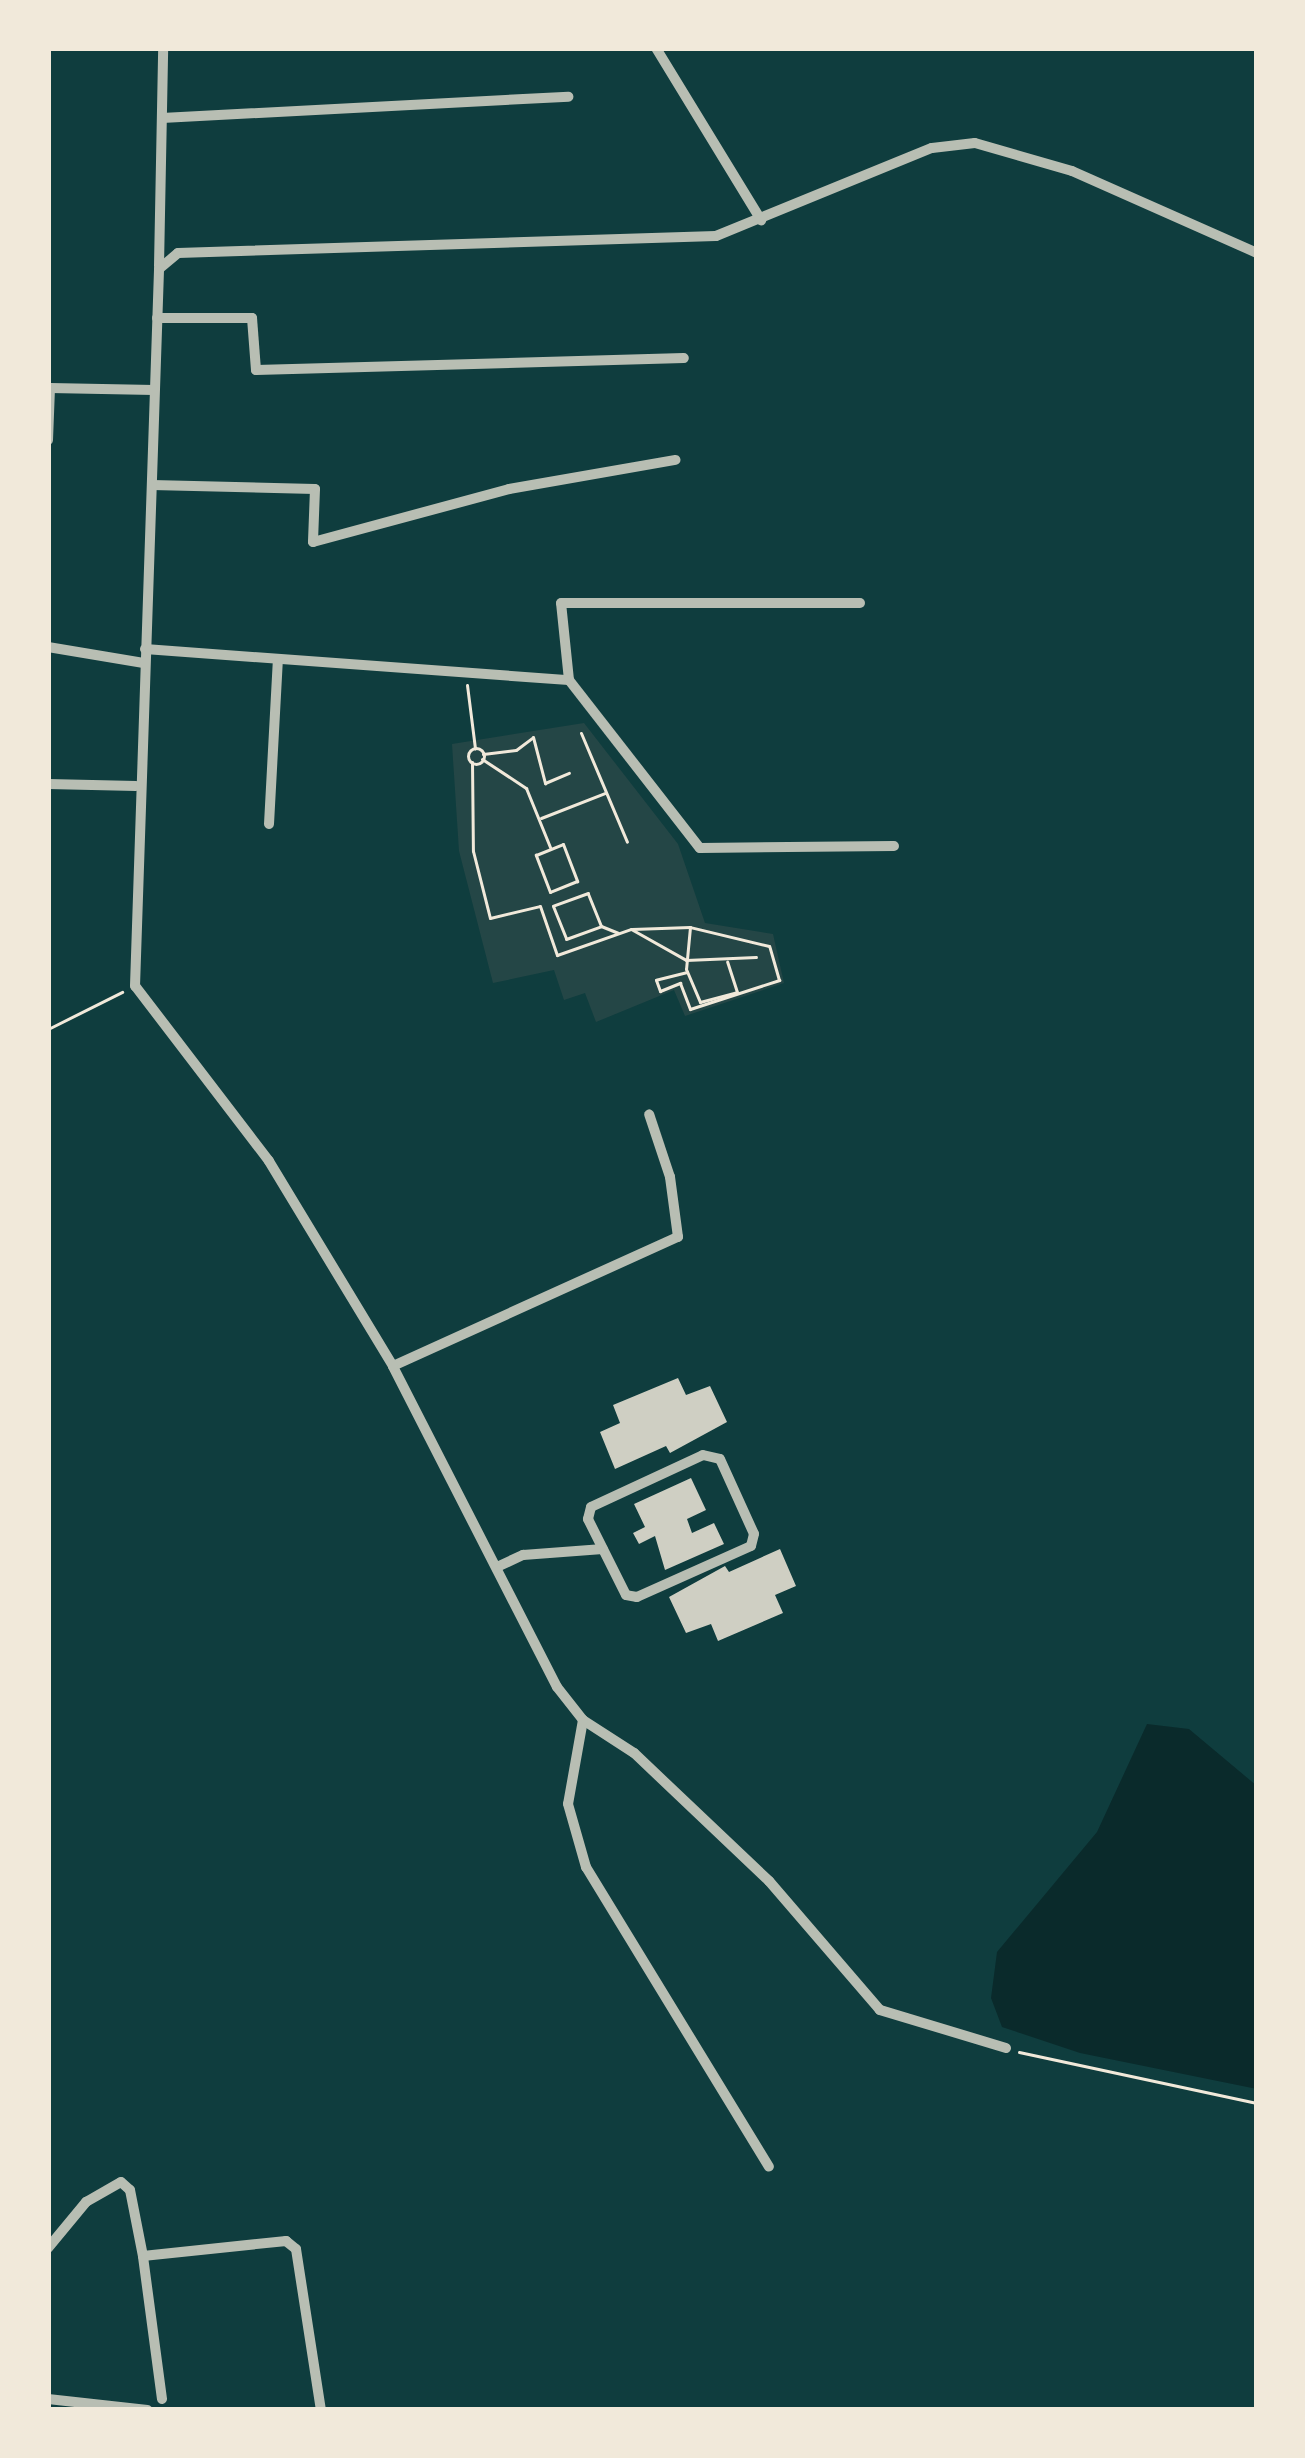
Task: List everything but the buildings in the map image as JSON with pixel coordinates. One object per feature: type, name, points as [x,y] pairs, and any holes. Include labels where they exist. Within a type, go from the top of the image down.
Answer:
[{"type":"street","points":[[163,48],[152,485],[136,786],[134,986],[268,1161],[393,1366],[557,1687],[583,1720],[634,1753],[769,1881],[880,2010],[1006,2048]]},
{"type":"street","points":[[656,48],[761,220]]},
{"type":"street","points":[[163,118],[568,97]]},
{"type":"street","points":[[159,269],[178,253],[688,240],[761,220],[932,148],[975,143],[1072,171],[1257,254]]},
{"type":"street","points":[[157,318],[252,318],[256,370],[684,358]]},
{"type":"street","points":[[48,440],[50,388],[154,389]]},
{"type":"street","points":[[152,485],[315,488],[314,542],[509,489],[676,460]]},
{"type":"street","points":[[860,603],[561,603],[569,680],[700,848],[894,846]]},
{"type":"street","points":[[48,646],[144,663]]},
{"type":"street","points":[[146,649],[569,680]]},
{"type":"street","points":[[269,824],[278,659]]},
{"type":"street","points":[[48,784],[136,786]]},
{"type":"street","points":[[393,1366],[677,1237],[670,1177],[649,1114]]},
{"type":"street","points":[[704,1455],[720,1459],[754,1534],[752,1546],[637,1597],[626,1595],[603,1549],[588,1519],[591,1507],[704,1455]]},
{"type":"street","points":[[497,1567],[523,1555],[603,1549]]},
{"type":"street","points":[[583,1720],[568,1804],[586,1867],[769,2167]]},
{"type":"street","points":[[48,2248],[86,2202],[121,2182],[130,2190],[163,2399]]},
{"type":"street","points":[[143,2256],[286,2241],[296,2249],[321,2410]]},
{"type":"street","points":[[48,2399],[147,2410]]},
{"type":"path","points":[[466,676],[475,748],[472,762],[483,914],[540,906],[557,955],[631,929],[690,927],[769,946],[779,980],[690,1009],[680,983],[660,991],[656,980],[687,972]]},
{"type":"path","points":[[581,733],[627,842]]},
{"type":"path","points":[[472,762],[515,750],[532,736],[544,783],[569,773]]},
{"type":"path","points":[[475,748],[521,783],[550,849]]},
{"type":"path","points":[[540,819],[607,793]]},
{"type":"path","points":[[562,844],[577,881],[550,892],[536,854],[550,849],[562,844]]},
{"type":"path","points":[[565,886],[571,899]]},
{"type":"path","points":[[601,926],[566,939],[553,906],[588,893],[601,926],[618,934]]},
{"type":"path","points":[[690,927],[687,972],[700,1002],[737,992],[726,959]]},
{"type":"path","points":[[631,929],[686,960],[756,957]]},
{"type":"path","points":[[48,1029],[134,986]]},
{"type":"path","points":[[1006,2048],[1257,2103]]},
{"type":"shaded area","points":[[584,723],[678,844],[705,923],[773,934],[784,983],[685,1016],[674,990],[596,1022],[585,993],[564,1000],[554,970],[493,983],[459,851],[452,744]]},
{"type":"shaded area","points":[[1147,1724],[1189,1729],[1257,1786],[1257,2089],[1080,2053],[1002,2027],[991,1998],[997,1952],[1097,1832]]}]
